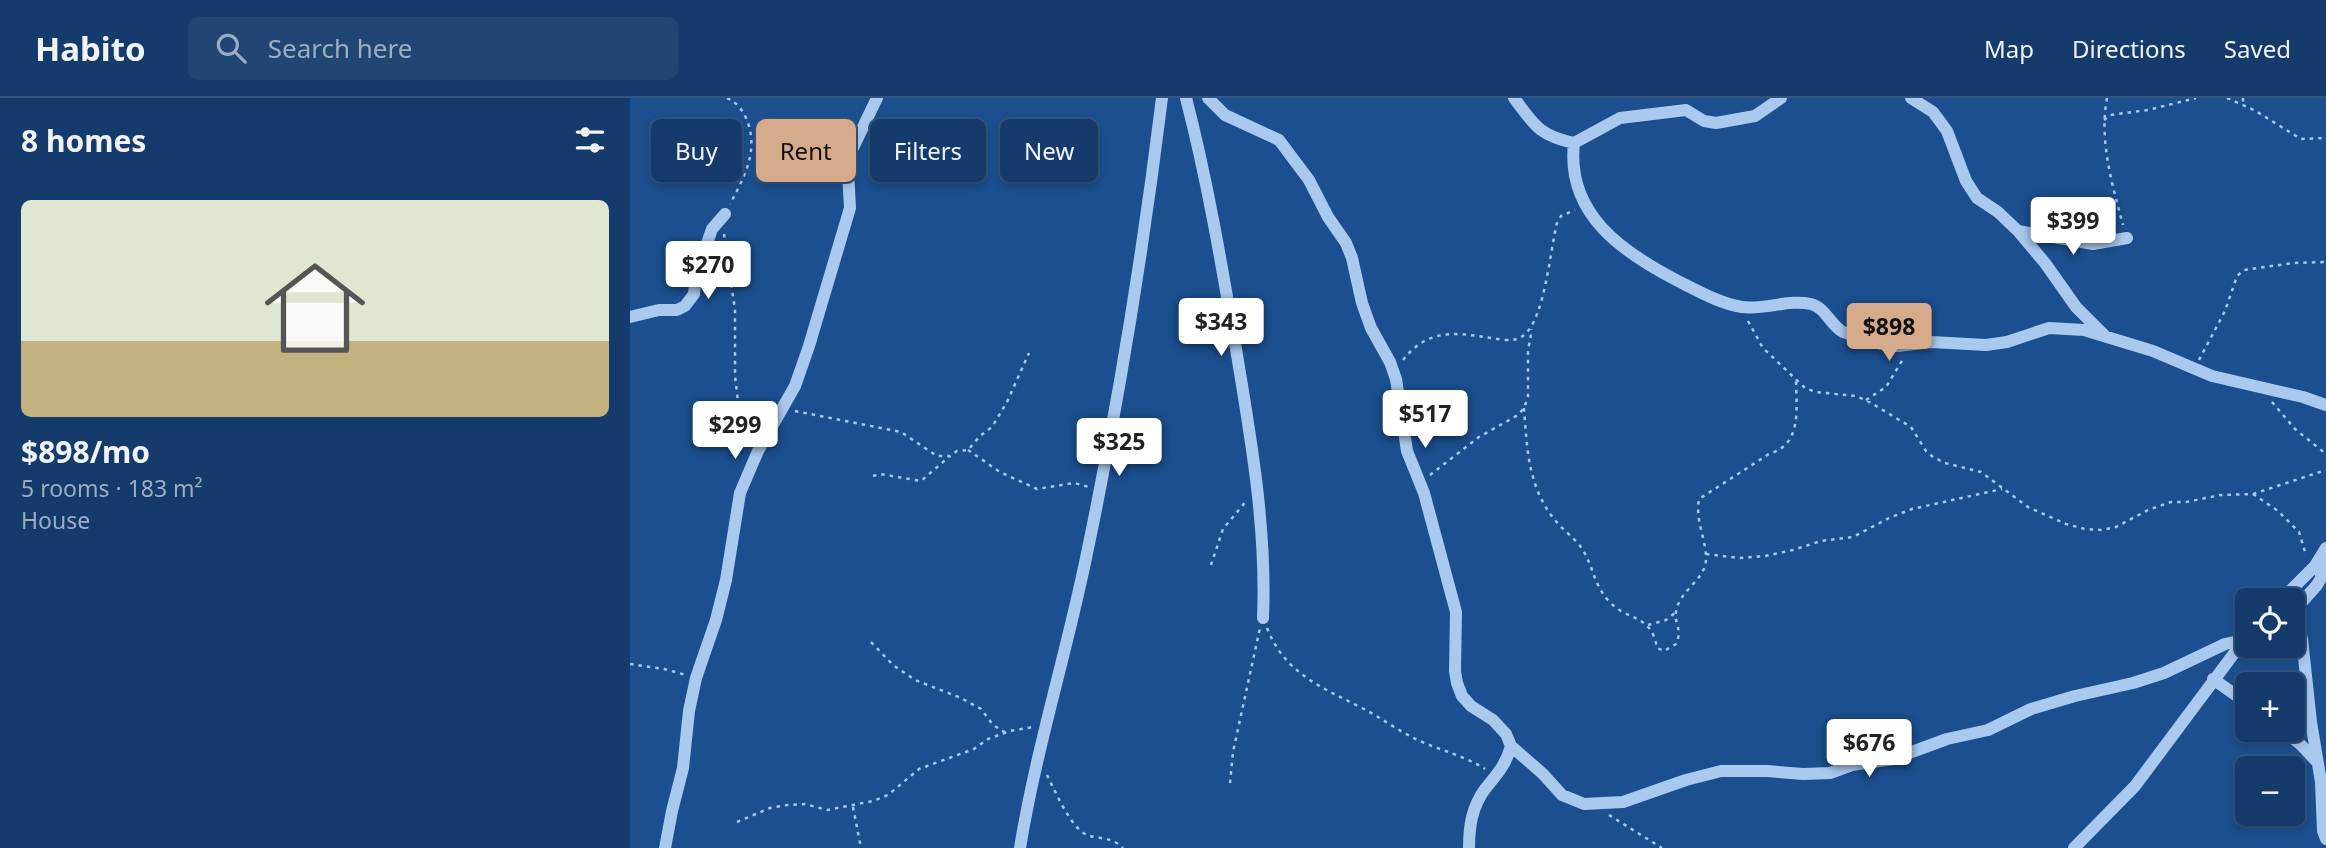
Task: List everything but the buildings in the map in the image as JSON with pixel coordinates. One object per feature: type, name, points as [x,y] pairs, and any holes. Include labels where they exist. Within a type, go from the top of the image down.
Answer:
[{"type":"street","points":[[665,848],[671,811],[683,768],[695,678],[716,620],[726,580],[740,493],[752,463],[795,386],[822,307],[850,208],[849,162],[852,150],[877,98]]},
{"type":"street","points":[[1020,848],[1046,725],[1065,654],[1120,386],[1162,98]]},
{"type":"street","points":[[1186,98],[1213,210],[1247,412],[1264,571],[1263,618]]},
{"type":"street","points":[[1208,98],[1225,115],[1279,140],[1309,180],[1328,217],[1346,243],[1371,328],[1396,379],[1407,451],[1420,484],[1456,612],[1455,671],[1459,690],[1471,706],[1493,720],[1511,746],[1568,799],[1584,804],[1623,802],[1721,771],[1738,769],[1821,774],[1852,765],[1893,759],[1947,739],[1988,730],[2031,709],[2164,673],[2235,641]]},
{"type":"street","points":[[1514,98],[1537,128],[1545,134],[1574,143],[1620,118],[1686,110],[1704,121],[1716,123],[1755,116],[1781,98]]},
{"type":"street","points":[[1911,98],[1933,112],[1947,131],[1966,181],[1977,198],[2018,230],[2076,307],[2105,335]]},
{"type":"street","points":[[1574,143],[1573,169],[1585,207],[1617,243],[1633,255],[1701,292],[1738,306],[1754,308],[1793,303],[1811,304],[1819,308],[1837,329],[1888,346],[1931,342],[1998,344],[2049,328],[2084,330],[2153,351],[2230,381],[2326,405]]},
{"type":"street","points":[[630,317],[659,310],[677,310],[685,306],[694,294],[696,275],[712,229],[725,214]]},
{"type":"street","points":[[2018,230],[2093,244],[2127,238]]},
{"type":"street","points":[[2293,588],[2324,552]]},
{"type":"street","points":[[2324,552],[2321,578],[2295,615],[2302,639],[2311,722],[2319,763],[2323,831],[2326,839]]},
{"type":"street","points":[[2076,847],[2135,786],[2235,651]]},
{"type":"street","points":[[2213,679],[2235,695]]},
{"type":"street","points":[[2311,722],[2326,719]]},
{"type":"street","points":[[2297,742],[2319,763]]},
{"type":"street","points":[[1469,848],[1472,812],[1485,790],[1497,777],[1511,746]]},
{"type":"path","points":[[727,98],[734,101],[743,113],[749,125],[751,142],[750,161],[725,214],[724,246],[735,310],[735,376],[740,419],[752,463]]},
{"type":"path","points":[[2107,98],[2104,120],[2112,186],[2127,238]]},
{"type":"path","points":[[2104,120],[2110,115],[2148,110],[2196,98]]},
{"type":"path","points":[[2227,98],[2254,110],[2301,139],[2326,138]]},
{"type":"path","points":[[2243,98],[2243,106]]},
{"type":"path","points":[[1420,484],[1479,437],[1518,415],[1524,408],[1528,397],[1528,350],[1532,326],[1543,293],[1556,223],[1561,216],[1585,207]]},
{"type":"path","points":[[2194,368],[2225,311],[2237,276],[2244,270],[2294,263],[2326,262]]},
{"type":"path","points":[[1738,306],[1763,348],[1805,388],[1816,393],[1855,396],[1866,400],[1905,421],[1933,457],[1945,463],[1981,472],[2028,507],[2085,530],[2116,527],[2148,510],[2171,502],[2221,495],[2253,494],[2326,470]]},
{"type":"path","points":[[1396,379],[1402,362],[1410,351],[1430,337],[1441,334],[1515,340],[1525,335],[1532,326]]},
{"type":"path","points":[[1866,400],[1886,387],[1911,345]]},
{"type":"path","points":[[968,450],[992,427],[1007,402],[1029,353]]},
{"type":"path","points":[[1648,625],[1666,620],[1676,612],[1686,589],[1700,575],[1706,564],[1697,513],[1699,499],[1769,454],[1782,450],[1792,436],[1796,415],[1796,379]]},
{"type":"path","points":[[2258,386],[2295,429],[2326,454]]},
{"type":"path","points":[[781,407],[817,417],[901,432],[937,456],[950,456]]},
{"type":"path","points":[[1524,408],[1527,448],[1535,488],[1554,520],[1582,548],[1594,578],[1607,600],[1628,616],[1648,625],[1655,636],[1657,649],[1664,651],[1676,644],[1680,634],[1676,612]]},
{"type":"path","points":[[873,476],[880,474],[920,481],[957,451],[968,450],[1000,472],[1037,489],[1074,483],[1100,490]]},
{"type":"path","points":[[1211,565],[1223,529],[1256,489]]},
{"type":"path","points":[[1706,554],[1740,558],[1765,556],[1821,541],[1853,537],[1912,509],[2003,489]]},
{"type":"path","points":[[2253,494],[2278,511],[2299,532],[2306,556],[2306,575]]},
{"type":"path","points":[[1263,618],[1273,644],[1295,670],[1395,729],[1473,761],[1497,777]]},
{"type":"path","points":[[1230,783],[1233,752],[1263,618]]},
{"type":"path","points":[[872,642],[892,665],[915,680],[981,709],[993,725],[1006,733]]},
{"type":"path","points":[[630,664],[664,669],[695,678]]},
{"type":"path","points":[[737,822],[770,808],[787,805],[805,804],[827,810],[873,801],[888,795],[919,769],[974,749],[988,739],[1046,725]]},
{"type":"path","points":[[1038,761],[1082,832],[1109,838],[1123,848]]},
{"type":"path","points":[[1584,804],[1616,819],[1662,848]]},
{"type":"path","points":[[853,806],[861,848]]}]
